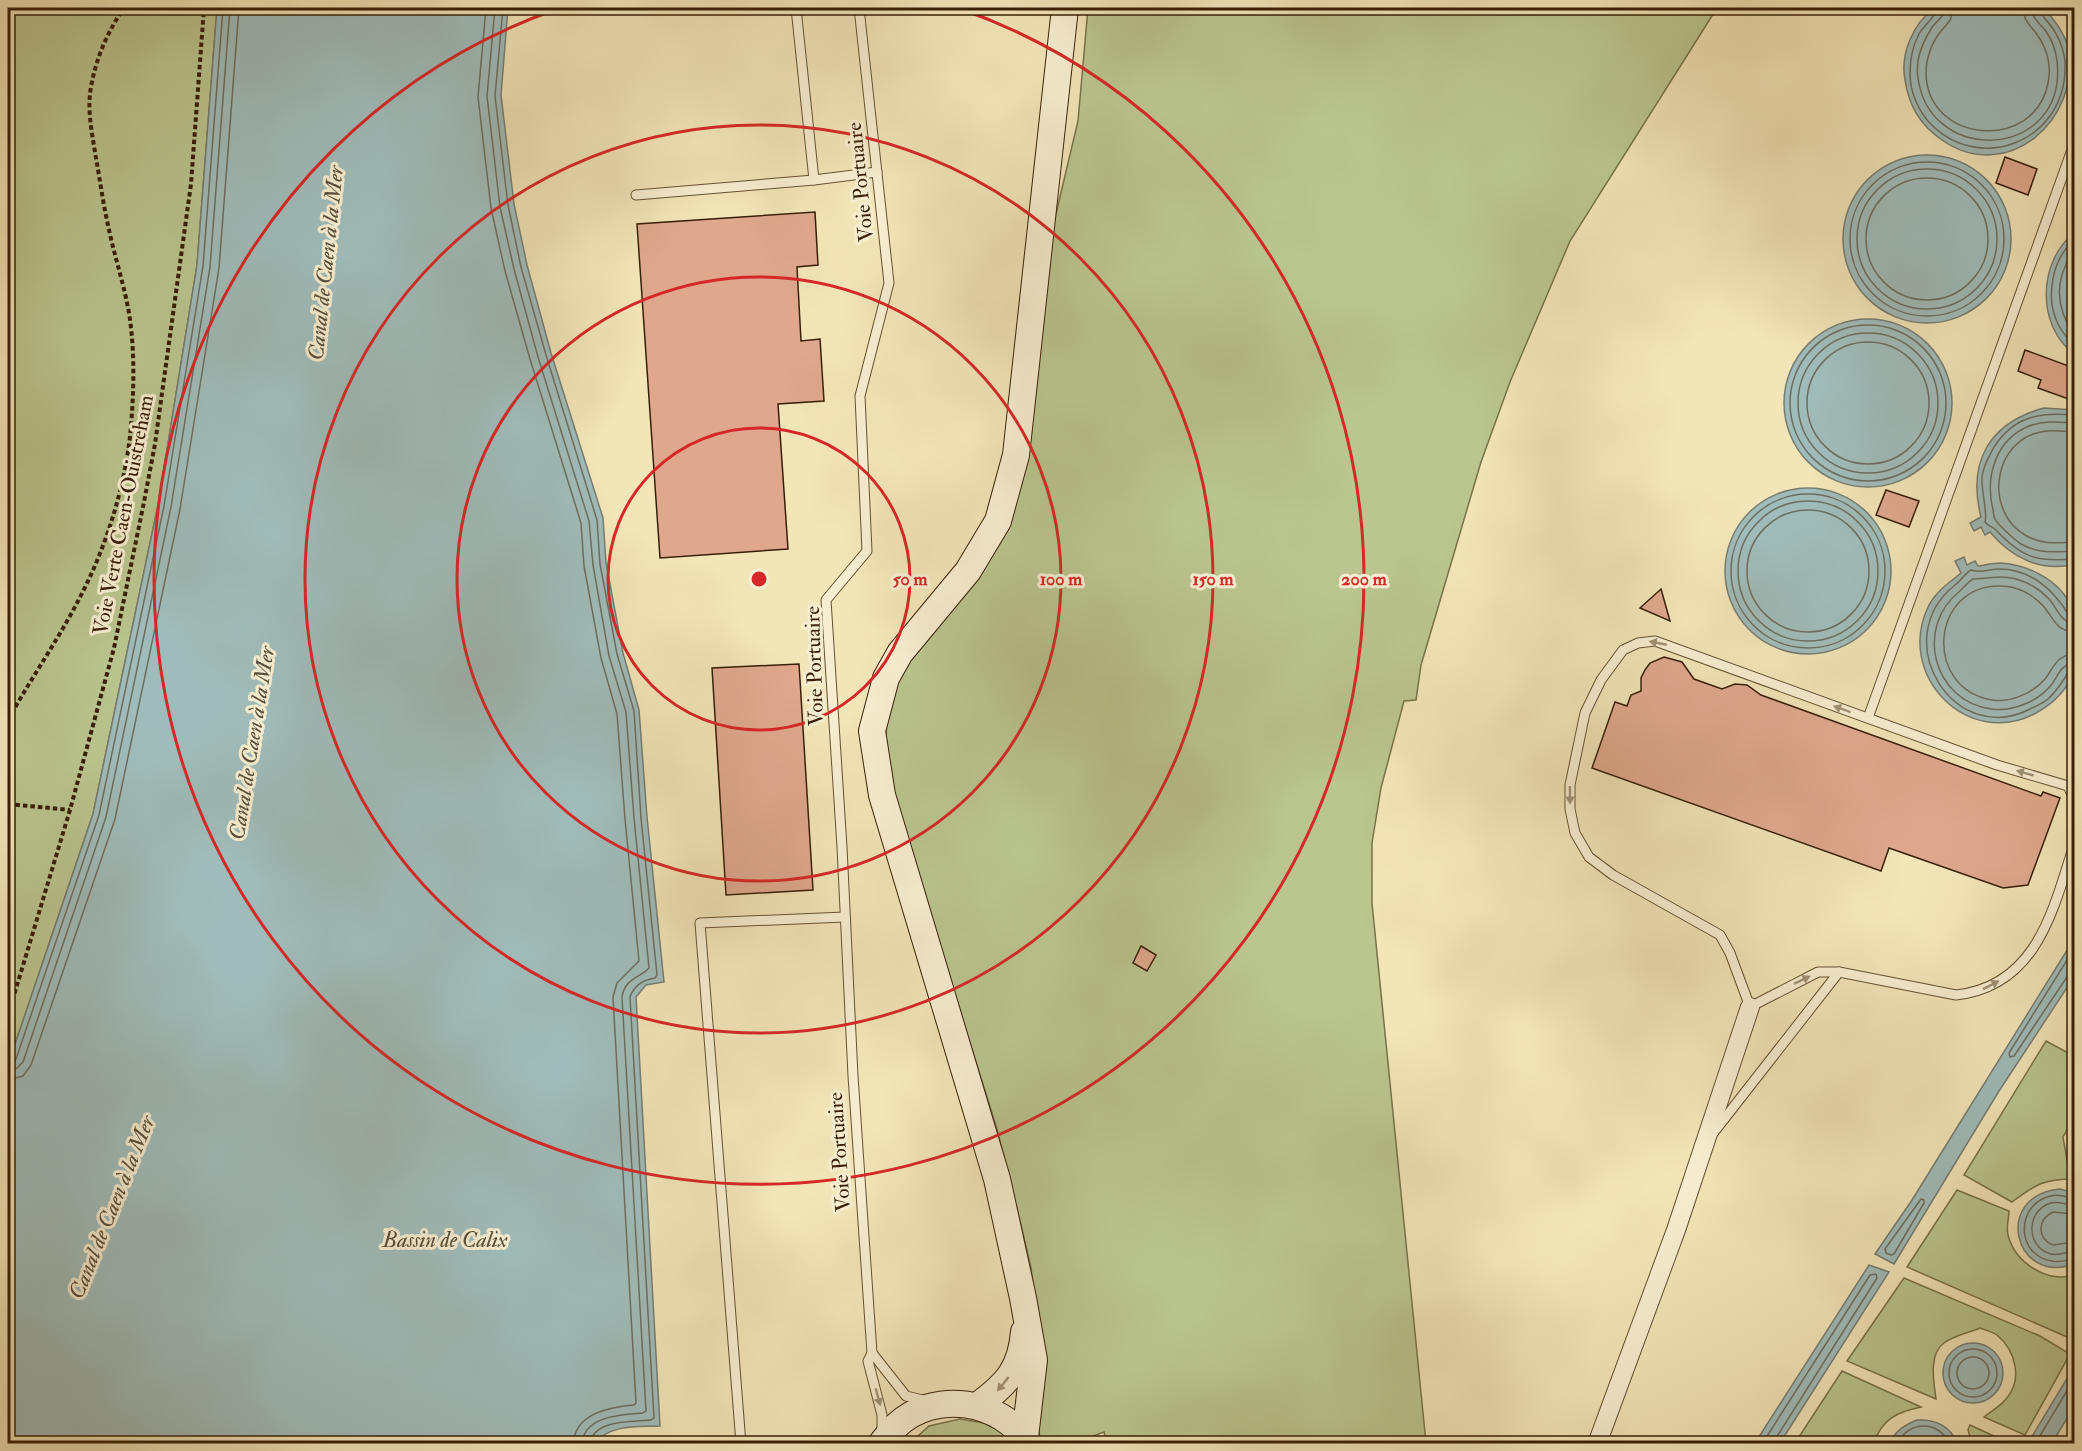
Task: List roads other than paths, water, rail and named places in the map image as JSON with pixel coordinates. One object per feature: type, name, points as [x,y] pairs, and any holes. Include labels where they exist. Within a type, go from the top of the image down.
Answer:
[{"type":"street","points":[[1027,1440],[1034,1360],[997,1179],[882,795],[872,731],[886,678],[900,653],[968,571],[998,521],[1016,455],[1065,8]]},
{"type":"street","points":[[1597,1443],[1676,1230],[1750,1007]]},
{"type":"street","points":[[977,1406],[1003,1386],[1022,1354],[1026,1313]]},
{"type":"street","points":[[881,1443],[897,1425],[918,1412],[941,1404],[977,1406],[1004,1418],[1027,1440]]},
{"type":"lane","points":[[796,8],[814,180]]},
{"type":"lane","name":"Voie Portuaire","points":[[859,8],[889,283],[861,396],[867,550],[826,600],[853,1076],[872,1353],[868,1361],[882,1415],[881,1443]]},
{"type":"lane","points":[[1868,718],[2074,144]]},
{"type":"lane","points":[[636,195],[814,180],[877,172]]},
{"type":"lane","points":[[2074,799],[2068,786],[1997,765],[1655,641],[1638,643],[1623,650],[1601,680],[1585,713],[1570,784],[1570,809],[1575,833],[1589,856],[1613,875],[1720,935],[1730,953],[1750,1007],[1818,972],[1839,972],[1956,994],[1976,992],[1994,984],[2015,971],[2049,923],[2074,845]]},
{"type":"lane","points":[[741,1443],[700,923],[845,917]]},
{"type":"lane","points":[[1703,1146],[1839,972]]},
{"type":"lane","points":[[872,1353],[906,1396],[941,1404]]},
{"type":"water","points":[[217,8],[508,8],[501,95],[514,204],[527,265],[551,353],[603,518],[606,563],[623,653],[639,710],[647,817],[664,982],[646,985],[636,997],[660,1426],[616,1430],[600,1438],[594,1444],[8,1443],[8,1065],[93,814],[158,505],[197,265]]},
{"type":"water","points":[[1934,8],[2044,8],[2051,17],[2068,47],[2069,74],[2063,99],[2051,121],[2034,138],[2014,150],[1991,155],[1966,152],[1942,140],[1922,121],[1907,89],[1904,60],[1914,31]]},
{"type":"water","points":[[1927,155],[1959,162],[1986,180],[2004,207],[2011,239],[2004,271],[1986,298],[1959,316],[1927,323],[1895,316],[1868,298],[1850,271],[1843,239],[1850,207],[1868,180],[1895,162]]},
{"type":"water","points":[[2074,233],[2074,354],[2062,342],[2053,327],[2046,294],[2053,260],[2062,245]]},
{"type":"water","points":[[1868,319],[1900,326],[1927,344],[1945,371],[1952,403],[1945,435],[1927,462],[1900,480],[1868,487],[1836,480],[1809,462],[1791,435],[1784,403],[1791,371],[1809,344],[1836,326]]},
{"type":"water","points":[[2044,408],[2074,410],[2074,564],[2062,566],[2028,561],[2007,549],[1990,532],[1985,535],[1981,527],[1974,531],[1970,523],[1981,517],[1977,497],[1977,479],[1980,462],[1987,448],[1996,435],[2009,424]]},
{"type":"water","points":[[1808,488],[1824,489],[1840,494],[1867,512],[1885,539],[1890,555],[1890,587],[1885,603],[1867,630],[1840,648],[1824,653],[1808,654],[1792,653],[1776,648],[1749,630],[1731,603],[1726,587],[1725,571],[1726,555],[1731,539],[1749,512],[1776,494],[1792,489]]},
{"type":"water","points":[[1964,557],[1967,565],[1975,561],[1978,566],[2001,563],[2024,567],[2055,585],[2070,603],[2076,627],[2074,670],[2060,695],[2036,713],[2010,722],[1985,721],[1963,713],[1943,699],[1929,679],[1921,656],[1921,631],[1929,605],[1943,588],[1961,573],[1955,561]]},
{"type":"water","points":[[2074,939],[2074,977],[1999,1091],[1894,1264],[1875,1254],[1912,1200]]},
{"type":"water","points":[[2060,1189],[2074,1193],[2074,1264],[2053,1267],[2037,1262],[2025,1252],[2019,1237],[2019,1221],[2025,1206],[2039,1195]]},
{"type":"water","points":[[1869,1265],[1889,1272],[1780,1443],[1755,1443]]},
{"type":"water","points":[[1973,1343],[1990,1348],[1998,1356],[2003,1373],[1998,1390],[1990,1398],[1973,1403],[1956,1398],[1948,1390],[1943,1373],[1948,1356],[1956,1348]]},
{"type":"water","points":[[2074,1367],[2074,1407],[2052,1443],[2028,1443]]},
{"type":"water","points":[[1917,1420],[1936,1422],[1950,1432],[1957,1443],[1889,1443],[1901,1429]]},
{"type":"water label","name":"Canal de Caen à la Mer","points":[[325,263]]},
{"type":"water label","name":"Canal de Caen à la Mer","points":[[251,743]]},
{"type":"water label","name":"Canal de Caen à la Mer","points":[[111,1207]]},
{"type":"water label","name":"Bassin de Calix","points":[[445,1239]]}]
